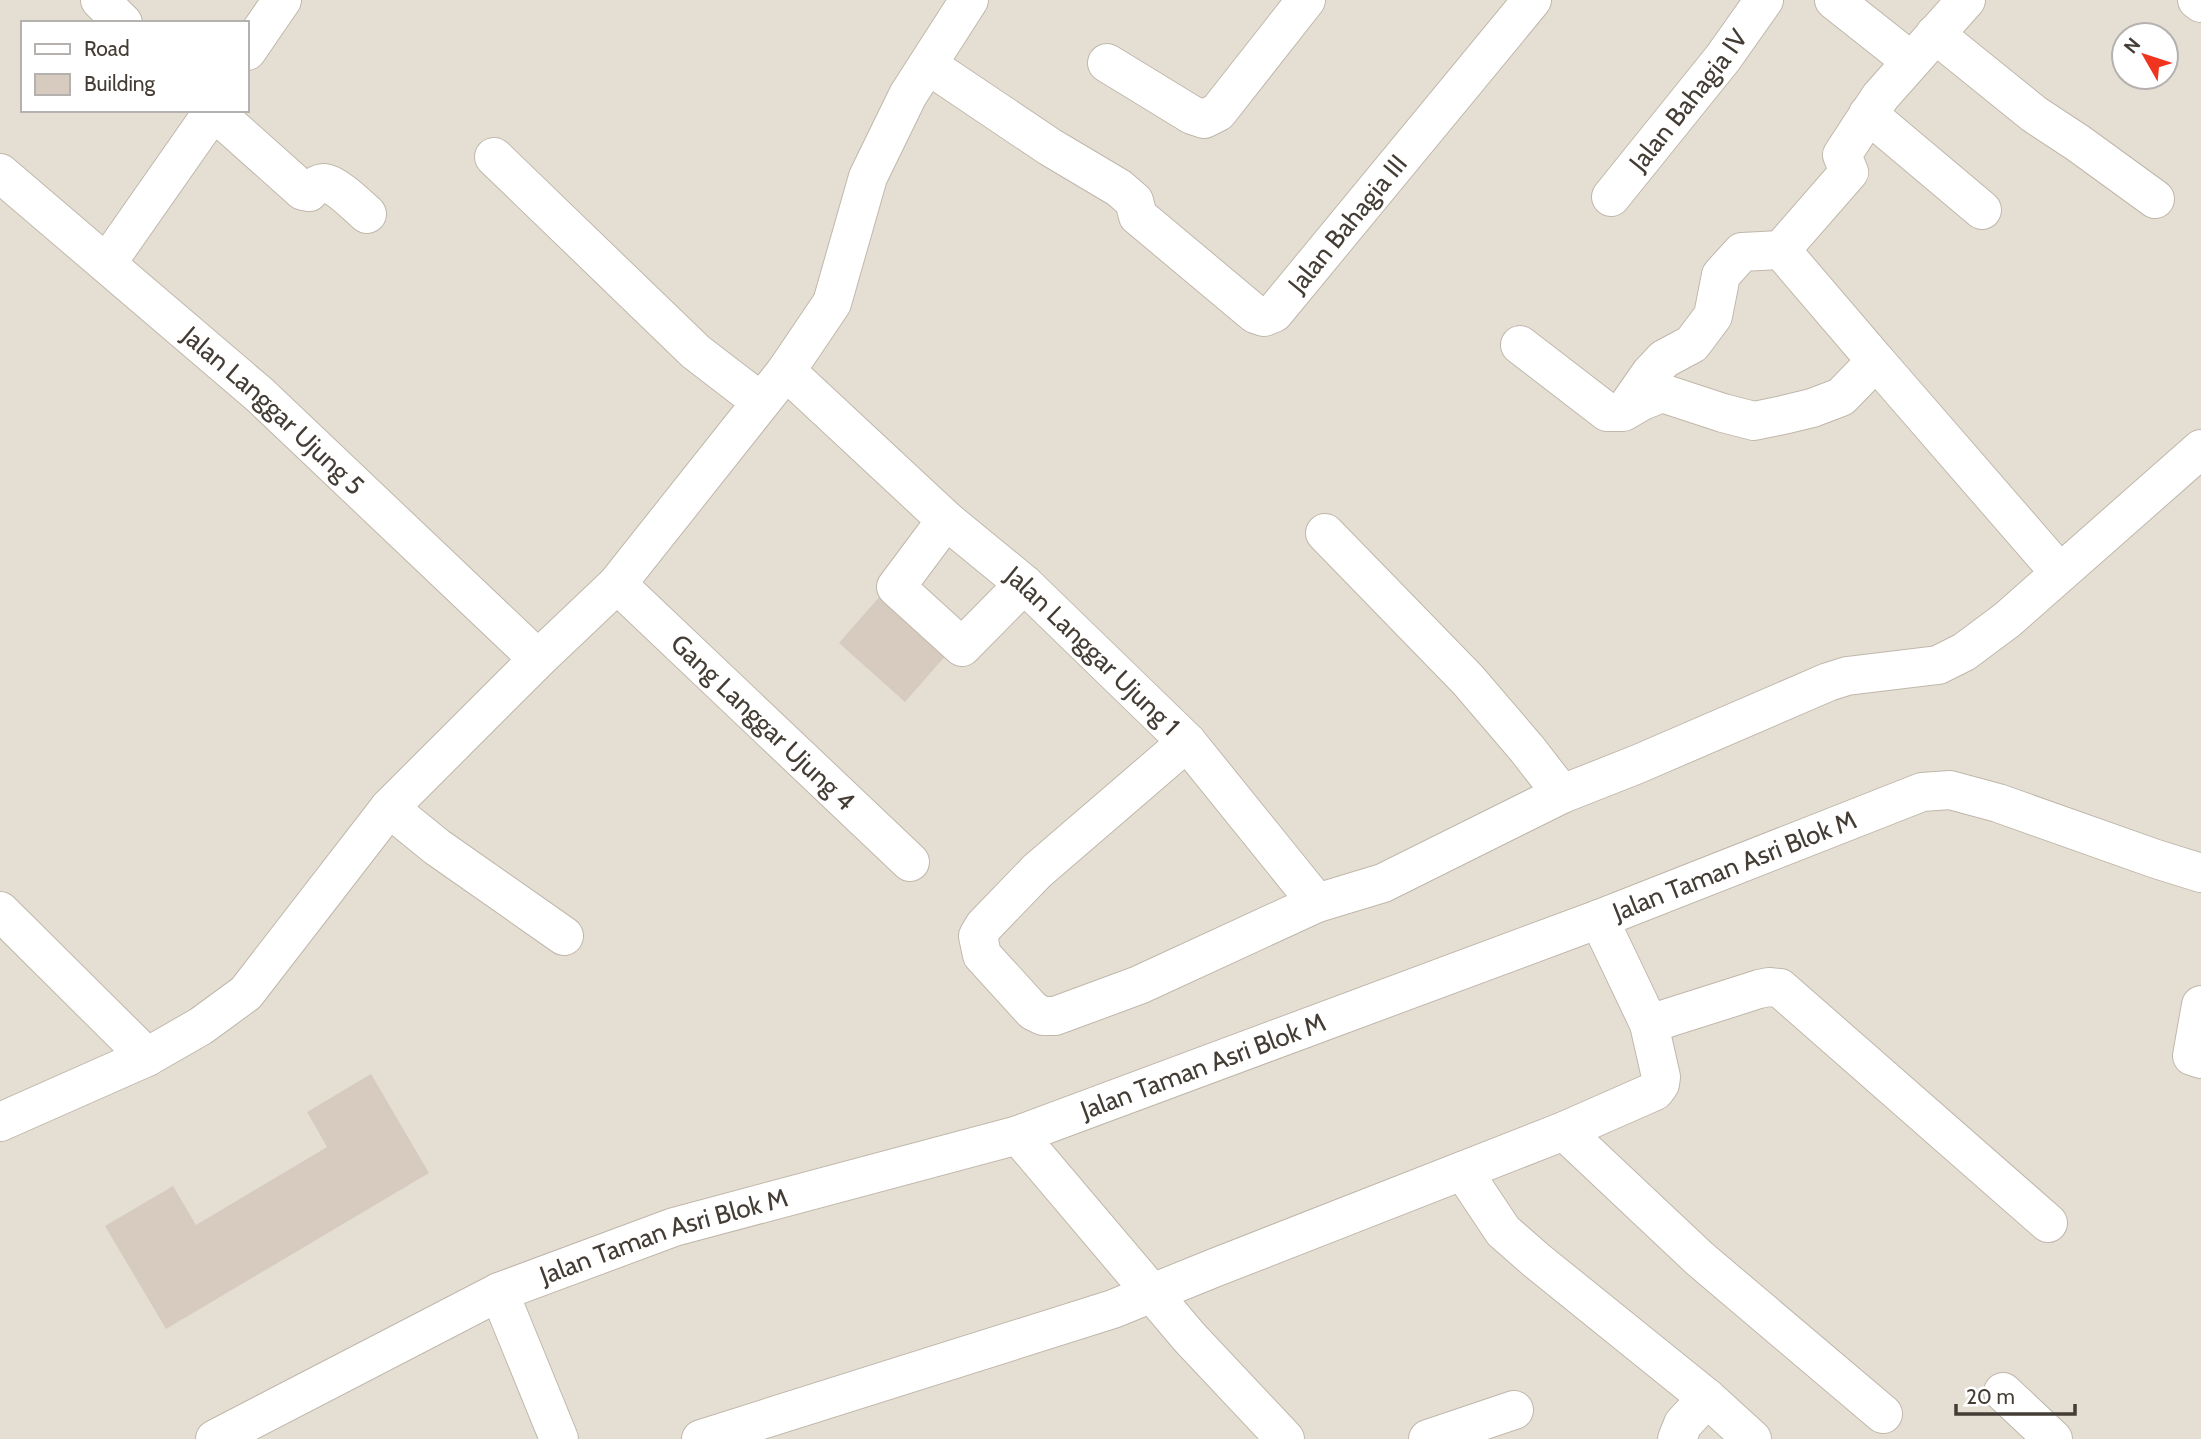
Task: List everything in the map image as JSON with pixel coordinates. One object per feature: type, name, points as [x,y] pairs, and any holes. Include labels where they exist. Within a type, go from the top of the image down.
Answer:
[{"type":"street","points":[[100,0],[121,21]]},
{"type":"street","points":[[248,50],[282,0]]},
{"type":"street","points":[[0,1122],[147,1057],[201,1026],[246,993],[389,808],[617,584],[786,371],[832,303],[868,177],[908,95],[969,0]]},
{"type":"street","points":[[1107,63],[1192,115],[1204,119],[1218,112],[1306,0]]},
{"type":"street","name":"Jalan Bahagia III","points":[[930,63],[937,71],[1050,147],[1119,188],[1134,201],[1138,216],[1255,314],[1264,317],[1274,313],[1532,0]]},
{"type":"street","name":"Jalan Bahagia IV","points":[[1611,197],[1723,58],[1764,0]]},
{"type":"street","points":[[1834,0],[1923,47],[2034,114],[2078,142],[2155,199]]},
{"type":"street","points":[[1623,412],[1664,359],[1692,344],[1713,316],[1721,275],[1742,252],[1781,250],[1849,172],[1842,155],[1868,114],[1966,0]]},
{"type":"street","points":[[2197,0],[2201,3]]},
{"type":"street","points":[[107,263],[215,112]]},
{"type":"street","points":[[217,112],[303,191],[309,192],[323,183],[332,186],[368,214]]},
{"type":"street","points":[[1868,114],[1982,210]]},
{"type":"street","points":[[494,157],[696,352],[761,402]]},
{"type":"street","name":"Jalan Langgar Ujung 5","points":[[0,173],[260,395],[538,659]]},
{"type":"street","points":[[1781,250],[2060,573]]},
{"type":"street","points":[[1520,345],[1607,412],[1623,412],[1662,393],[1754,421],[1812,408],[1841,397],[1876,361]]},
{"type":"street","name":"Jalan Langgar Ujung 1","points":[[786,371],[946,520],[1024,584],[1187,742],[1037,871],[984,926],[978,936],[982,955],[1033,1011],[1043,1016],[1055,1016],[1139,985],[1317,903]]},
{"type":"street","points":[[1187,742],[1317,903],[1383,883],[1562,794],[1828,682],[1847,676],[1938,665],[1964,652],[2007,620],[2201,449]]},
{"type":"street","points":[[946,520],[896,587],[962,648],[1024,584]]},
{"type":"street","points":[[1325,533],[1468,680],[1562,794]]},
{"type":"street","name":"Gang Langgar Ujung 4","points":[[617,584],[910,862]]},
{"type":"street","name":"Jalan Taman Asri Blok M","points":[[215,1439],[499,1292],[674,1227],[1018,1135],[1599,919],[1922,792],[1950,790],[1998,803],[2201,873]]},
{"type":"street","points":[[389,808],[437,847],[564,936]]},
{"type":"street","points":[[0,911],[147,1057]]},
{"type":"street","points":[[701,1439],[1113,1309],[1563,1131],[1655,1091],[1661,1077],[1649,1024],[1599,919]]},
{"type":"street","points":[[1649,1024],[1759,989],[1780,988],[2048,1223]]},
{"type":"street","points":[[2201,1005],[2192,1056],[2201,1059]]},
{"type":"street","points":[[1563,1131],[1700,1259],[1883,1414]]},
{"type":"street","points":[[1018,1135],[1190,1338],[1285,1439]]},
{"type":"street","points":[[1463,1171],[1503,1231],[1707,1398],[1752,1439]]},
{"type":"street","points":[[499,1292],[559,1439]]},
{"type":"street","points":[[2003,1392],[2053,1439]]},
{"type":"street","points":[[1677,1439],[1683,1424],[1707,1398]]},
{"type":"street","points":[[1428,1439],[1514,1410]]},
{"type":"shaded area","points":[[0,0],[2201,0],[2201,1439],[0,1439]]},
{"type":"building","points":[[881,595],[947,654],[905,702],[839,643]]},
{"type":"building","points":[[371,1074],[429,1173],[166,1329],[105,1226],[173,1186],[196,1225],[327,1147],[307,1112]]}]
